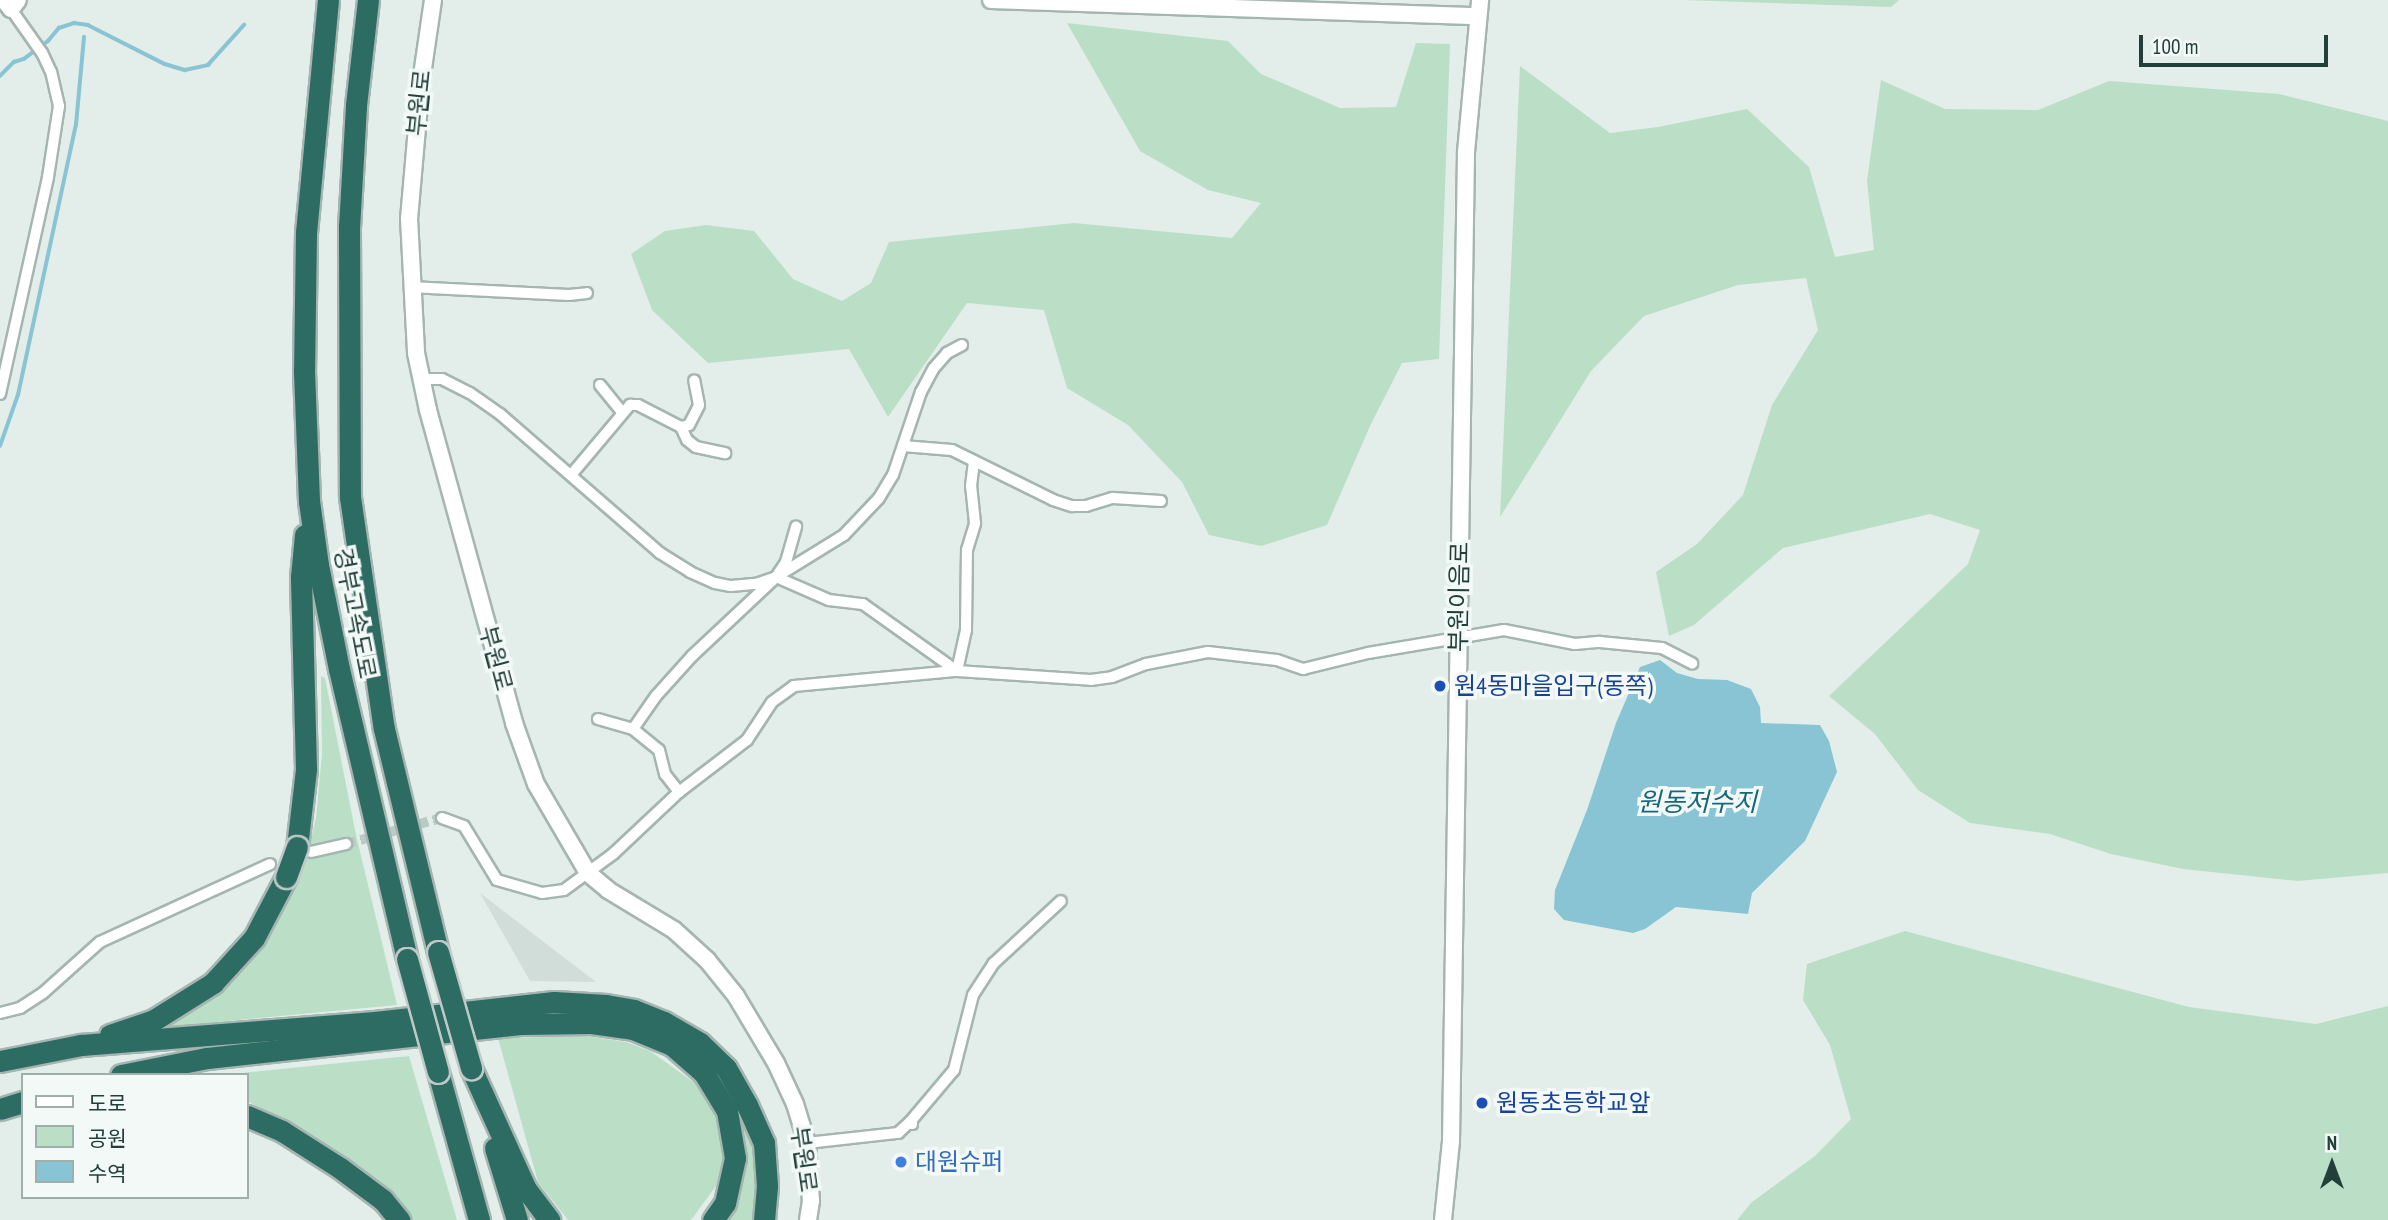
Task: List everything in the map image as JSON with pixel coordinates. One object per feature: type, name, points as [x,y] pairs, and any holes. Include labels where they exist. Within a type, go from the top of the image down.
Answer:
[{"type":"highway","name":"경부고속도로","points":[[328,0],[306,232],[304,371],[309,501],[318,565],[341,680],[407,959],[479,1220]]},
{"type":"highway","name":"경부고속도로","points":[[368,0],[349,226],[350,498],[384,729],[438,953],[517,1220]]},
{"type":"highway","points":[[81,1045],[154,1020],[213,983],[254,938],[278,870],[304,850],[306,769],[301,577],[309,501]]},
{"type":"highway","points":[[0,1061],[81,1045],[375,1022],[554,1002],[606,1005],[634,1010],[664,1022],[700,1043],[726,1068],[764,1143],[767,1186],[764,1220]]},
{"type":"highway","points":[[131,1073],[207,1058],[522,1024],[591,1023],[633,1030],[672,1045],[704,1073],[727,1111],[735,1158],[725,1203],[713,1220]]},
{"type":"highway","points":[[471,1068],[526,1189],[549,1220]]},
{"type":"highway","points":[[0,1109],[21,1103]]},
{"type":"highway","points":[[248,1116],[282,1131],[340,1168],[383,1200],[399,1220]]},
{"type":"street","name":"부원로","points":[[433,0],[421,82],[410,197],[410,287],[422,379],[514,723],[536,784],[588,873],[608,890],[674,930],[707,960],[736,996],[776,1063],[795,1104],[807,1143],[811,1201],[808,1220]]},
{"type":"street","points":[[990,0],[1361,12],[1479,8]]},
{"type":"street","points":[[1361,12],[1418,0]]},
{"type":"street","points":[[0,394],[58,125],[57,89],[41,51],[11,3]]},
{"type":"street","name":"부원이음로","points":[[1443,1220],[1451,1141],[1466,152],[1479,8]]},
{"type":"street","points":[[410,287],[569,295],[587,293]]},
{"type":"street","points":[[633,729],[656,696],[692,656],[776,577],[844,536],[879,498],[893,475],[921,392],[947,353],[962,345]]},
{"type":"street","points":[[422,379],[442,379],[470,393],[571,475],[660,553],[690,572],[715,583],[731,586],[755,584],[776,577],[786,562],[796,526]]},
{"type":"street","points":[[681,427],[689,425],[699,405],[694,380]]},
{"type":"street","points":[[600,385],[622,412]]},
{"type":"street","points":[[571,475],[630,405],[638,405],[681,427],[687,440],[696,446],[725,453]]},
{"type":"street","points":[[903,446],[952,450],[997,469],[1053,500],[1072,506],[1086,506],[1113,498],[1161,501]]},
{"type":"street","points":[[957,671],[966,630],[967,550],[975,523],[971,486],[974,461]]},
{"type":"street","points":[[776,577],[829,600],[863,604],[957,671]]},
{"type":"street","points":[[442,818],[464,826],[497,880],[542,893],[564,890],[613,854],[679,792],[747,740],[772,702],[794,686],[957,671],[1091,680],[1112,677],[1146,664],[1208,653],[1277,660],[1303,670],[1459,636],[1504,630],[1575,644],[1638,643],[1662,648],[1692,663]]},
{"type":"street","points":[[598,719],[633,729],[659,750],[665,774],[679,792]]},
{"type":"street","points":[[304,850],[346,844]]},
{"type":"street","points":[[0,1013],[20,1008],[43,993],[100,942],[278,870]]},
{"type":"street","points":[[807,1143],[898,1133],[911,1123],[954,1070],[973,995],[987,974],[1061,901]]},
{"type":"shaded area","points":[[480,893],[596,982],[530,981]]},
{"type":"green space","points":[[1684,0],[1899,0],[1891,7]]},
{"type":"green space","points":[[1067,23],[1228,41],[1261,74],[1340,108],[1396,107],[1416,43],[1450,44],[1439,359],[1402,363],[1370,426],[1327,525],[1261,546],[1209,535],[1182,482],[1128,425],[1067,388],[1044,310],[967,303],[888,417],[849,349],[708,363],[652,310],[631,254],[665,231],[706,225],[754,231],[793,279],[842,301],[871,283],[889,242],[1074,223],[1232,238],[1261,203],[1208,190],[1140,151]]},
{"type":"green space","points":[[1520,66],[1610,133],[1658,127],[1747,109],[1809,167],[1835,257],[1874,250],[1867,181],[1881,80],[1945,109],[2038,110],[2109,81],[2279,94],[2388,121],[2388,873],[2297,881],[2183,869],[2111,854],[2050,834],[1970,823],[1918,790],[1875,734],[1829,696],[1968,564],[1980,530],[1930,514],[1783,548],[1694,625],[1669,636],[1656,572],[1697,544],[1743,495],[1772,405],[1818,330],[1806,278],[1738,285],[1644,316],[1591,371],[1500,517]]},
{"type":"green space","points":[[321,676],[325,678],[356,835],[397,1005],[164,1027],[230,981],[275,926],[305,863],[316,818],[322,754]]},
{"type":"green space","points":[[1905,931],[2189,1007],[2316,1024],[2388,1006],[2388,1220],[1737,1220],[1752,1202],[1815,1156],[1851,1119],[1830,1045],[1803,1000],[1807,964]]},
{"type":"green space","points":[[586,1036],[626,1042],[650,1051],[695,1083],[711,1104],[723,1143],[722,1161],[716,1186],[691,1220],[568,1220],[538,1182],[498,1038]]},
{"type":"green space","points":[[409,1056],[457,1220],[412,1220],[357,1168],[307,1132],[248,1102],[248,1073],[242,1073]]},
{"type":"green space","points":[[739,1116],[744,1118],[759,1158],[754,1220],[724,1220],[734,1202],[745,1165]]},
{"type":"water","name":"원동저수지","points":[[1660,660],[1677,673],[1698,679],[1727,680],[1751,689],[1760,707],[1761,723],[1820,725],[1829,741],[1837,772],[1805,841],[1752,893],[1748,914],[1676,907],[1645,929],[1633,933],[1564,920],[1554,909],[1555,890],[1587,810],[1616,723],[1640,667]]},
{"type":"waterway","points":[[0,76],[14,62],[24,59],[48,41],[59,28],[74,23],[88,25],[165,64],[185,70],[208,65],[244,25]]},
{"type":"waterway","points":[[0,446],[18,395],[76,125],[84,37]]},
{"type":"tunnel","points":[[346,844],[442,818]]},
{"type":"place","name":"원4동마을입구(동쪽)","points":[[1440,686]]},
{"type":"place","name":"원동초등학교앞","points":[[1482,1103]]},
{"type":"place","name":"대원슈퍼","points":[[901,1162]]}]
